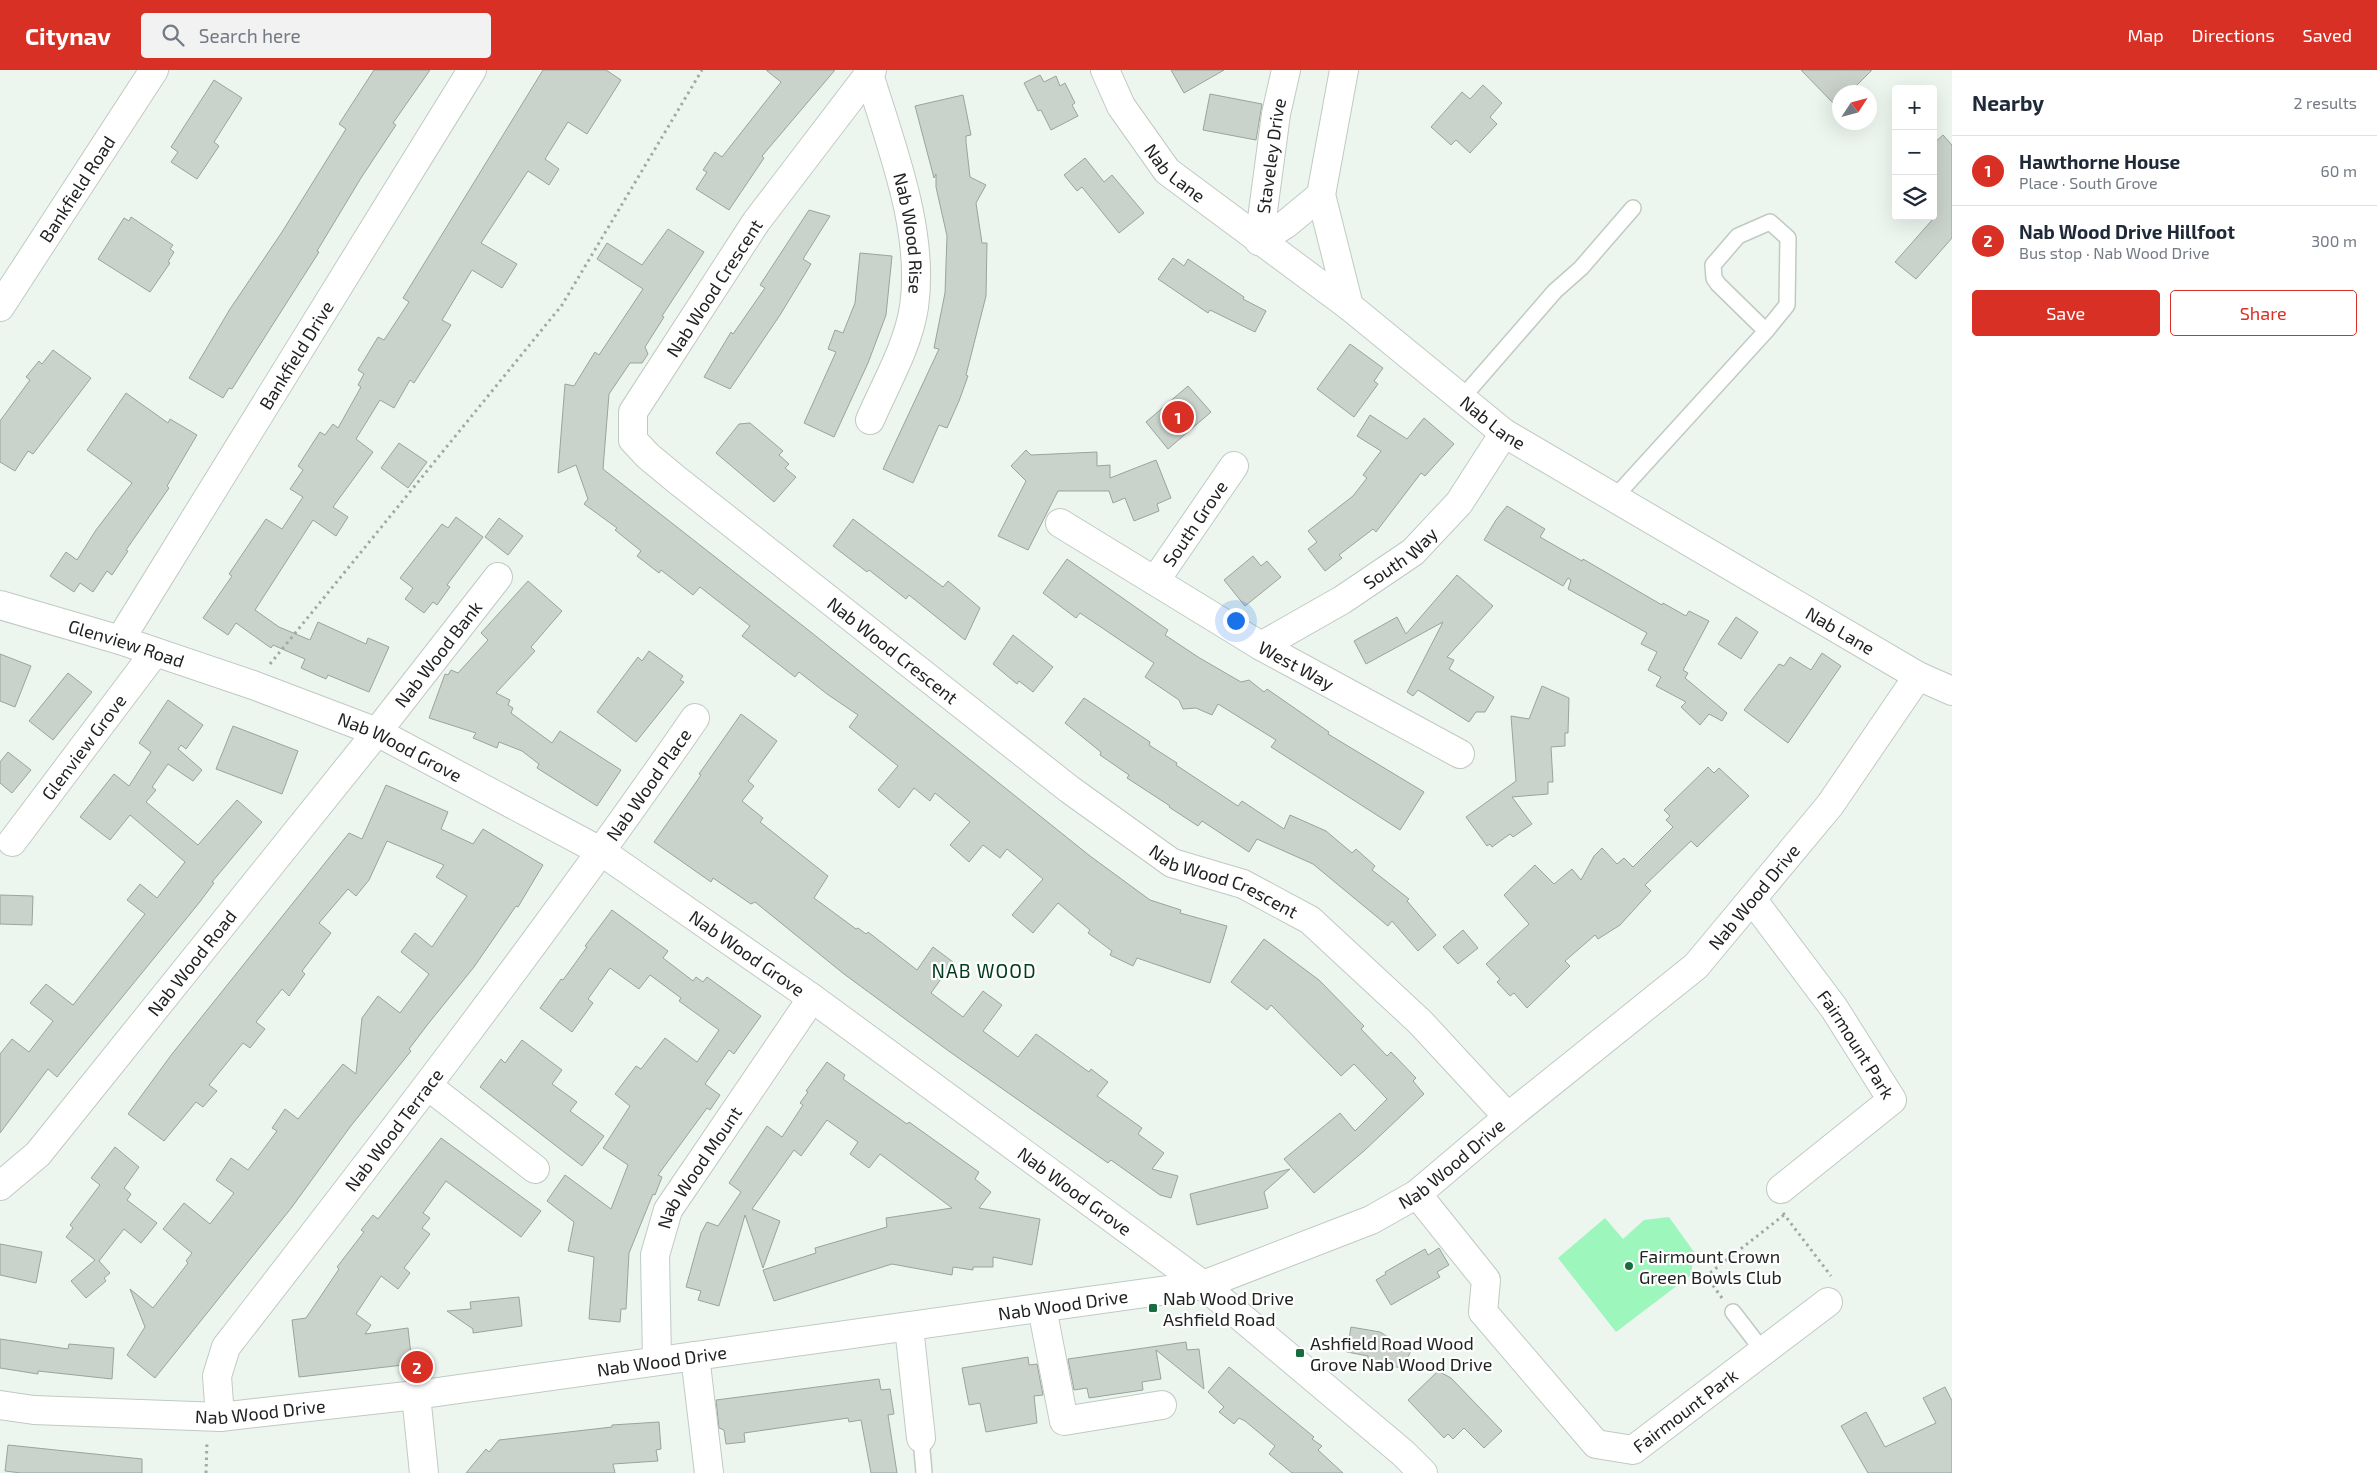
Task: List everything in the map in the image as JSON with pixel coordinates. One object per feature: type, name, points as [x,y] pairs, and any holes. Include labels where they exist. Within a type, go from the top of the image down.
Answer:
[{"type":"street","name":"Bankfield Road","points":[[0,306],[154,70]]},
{"type":"street","name":"Bankfield Drive","points":[[120,640],[472,70]]},
{"type":"street","name":"Nab Lane","points":[[1104,70],[1121,106],[1167,171],[1259,242],[1349,306],[1504,433],[1918,676],[1952,691]]},
{"type":"street","name":"Staveley Drive","points":[[1259,242],[1276,114],[1286,70]]},
{"type":"street","points":[[1344,70],[1321,195],[1349,306]]},
{"type":"street","name":"Nab Wood Rise","points":[[870,420],[905,342],[914,306],[915,245],[898,167],[871,72]]},
{"type":"street","name":"Nab Wood Crescent","points":[[871,72],[745,238],[634,412],[633,440],[648,456],[677,480],[1069,789],[1172,863],[1243,884],[1310,920],[1420,1022],[1508,1117]]},
{"type":"street","points":[[1259,242],[1286,224],[1321,195]]},
{"type":"street","name":"South Way","points":[[1262,646],[1342,600],[1413,552],[1459,502],[1504,433]]},
{"type":"street","name":"South Grove","points":[[1155,581],[1234,466]]},
{"type":"street","name":"West Way","points":[[1060,523],[1262,646],[1460,754]]},
{"type":"street","name":"Nab Wood Bank","points":[[377,732],[498,576]]},
{"type":"street","name":"Glenview Road","points":[[0,605],[120,640],[253,685]]},
{"type":"street","name":"Glenview Grove","points":[[12,842],[155,652]]},
{"type":"street","name":"Nab Wood Drive","points":[[0,1404],[34,1410],[220,1417],[416,1395],[1203,1285],[1371,1220],[1417,1194],[1508,1117],[1696,966],[1830,805],[1918,676]]},
{"type":"street","name":"Nab Wood Grove","points":[[253,685],[377,732],[602,852],[812,998],[1203,1285],[1403,1453],[1423,1473]]},
{"type":"street","name":"Nab Wood Place","points":[[602,852],[695,718]]},
{"type":"street","name":"Nab Wood Road","points":[[0,1186],[38,1154],[377,732]]},
{"type":"street","name":"Nab Wood Terrace","points":[[220,1417],[216,1376],[226,1347],[428,1086],[602,852]]},
{"type":"street","name":"Fairmount Park","points":[[1752,899],[1834,1008],[1892,1100],[1782,1204]]},
{"type":"street","name":"Nab Wood Mount","points":[[657,1360],[655,1255],[668,1210],[812,998]]},
{"type":"street","points":[[428,1086],[535,1169]]},
{"type":"street","name":"Fairmount Park","points":[[1417,1194],[1486,1280],[1483,1312],[1596,1444],[1632,1450],[1828,1302]]},
{"type":"street","points":[[1042,1308],[1064,1421],[1162,1405]]},
{"type":"street","points":[[909,1327],[921,1438]]},
{"type":"street","points":[[695,1356],[709,1473]]},
{"type":"street","points":[[416,1395],[424,1473]]},
{"type":"lane","points":[[1462,398],[1555,291],[1580,268],[1633,208]]},
{"type":"lane","points":[[1614,498],[1766,331],[1787,305],[1788,238],[1770,222],[1738,236],[1713,265],[1712,272],[1718,284],[1766,331]]},
{"type":"lane","points":[[1733,1312],[1763,1351]]},
{"type":"lane","points":[[921,1438],[924,1473]]},
{"type":"path","points":[[253,685],[562,305],[702,70]]},
{"type":"path","points":[[1733,1312],[1706,1276],[1782,1204],[1842,1289],[1828,1302]]},
{"type":"green space","name":"Fairmount Crown Green Bowls Club","points":[[1669,1217],[1694,1252],[1691,1275],[1616,1332],[1558,1258],[1605,1218],[1623,1239],[1644,1220]]},
{"type":"building","points":[[374,70],[430,70],[393,123],[396,125],[361,178],[317,251],[319,252],[232,389],[229,388],[223,398],[189,378],[230,309],[282,232],[346,129],[339,124]]},
{"type":"building","points":[[543,70],[606,70],[621,80],[587,134],[568,122],[545,159],[559,169],[549,185],[528,171],[481,243],[517,264],[502,288],[472,270],[442,320],[451,325],[414,383],[410,380],[394,408],[380,400],[356,439],[373,452],[333,507],[348,517],[336,536],[313,520],[255,610],[279,627],[310,640],[318,622],[366,644],[368,638],[389,647],[369,692],[328,675],[326,679],[301,668],[305,659],[273,645],[271,648],[236,623],[228,635],[203,618],[232,576],[229,574],[266,519],[282,529],[303,497],[290,489],[303,470],[298,466],[320,432],[325,435],[333,424],[338,428],[361,387],[358,385],[364,374],[358,370],[378,337],[384,340],[409,302],[403,298]]},
{"type":"building","points":[[766,70],[835,70],[762,156],[764,158],[729,210],[696,189],[707,172],[703,170],[715,152],[722,157],[781,82]]},
{"type":"building","points":[[1171,70],[1224,70],[1184,93]]},
{"type":"building","points":[[1801,70],[1872,70],[1857,85],[1832,85],[1832,102]]},
{"type":"building","points":[[1040,75],[1044,82],[1056,76],[1060,86],[1065,83],[1075,103],[1072,105],[1078,116],[1051,130],[1041,110],[1038,111],[1024,83]]},
{"type":"building","points":[[214,80],[242,98],[214,142],[219,146],[197,179],[171,162],[178,152],[171,147]]},
{"type":"building","points":[[1483,85],[1502,103],[1490,117],[1497,124],[1470,153],[1456,140],[1451,145],[1431,127],[1462,92],[1470,99]]},
{"type":"building","points":[[1210,94],[1262,104],[1256,140],[1203,130]]},
{"type":"building","points":[[963,95],[971,135],[966,136],[970,177],[986,185],[976,203],[982,243],[987,243],[986,296],[966,375],[968,376],[959,401],[947,428],[939,425],[913,483],[883,469],[939,349],[934,348],[945,293],[947,236],[936,187],[936,174],[934,178],[915,106]]},
{"type":"building","points":[[1943,135],[1952,145],[1952,238],[1916,279],[1895,262],[1932,220],[1937,220],[1937,140]]},
{"type":"building","points":[[1085,158],[1104,182],[1112,175],[1144,213],[1119,233],[1082,187],[1077,191],[1064,175]]},
{"type":"building","points":[[809,210],[830,216],[803,259],[811,264],[780,315],[730,389],[704,377],[731,332],[733,334],[765,288],[760,285]]},
{"type":"building","points":[[131,217],[173,245],[170,249],[174,252],[168,262],[170,263],[150,292],[98,259],[124,218],[129,221]]},
{"type":"building","points":[[668,229],[704,252],[662,316],[664,317],[645,347],[648,354],[642,363],[630,363],[609,394],[603,469],[812,633],[1090,856],[1150,900],[1181,910],[1180,913],[1227,926],[1210,983],[1137,958],[1133,966],[1110,955],[1112,951],[1088,933],[1090,930],[1058,903],[1033,933],[1012,915],[1043,879],[1007,849],[1000,858],[983,845],[969,862],[950,845],[970,822],[935,793],[930,801],[914,788],[899,808],[878,790],[898,766],[849,727],[858,715],[799,672],[795,677],[742,636],[750,626],[700,587],[693,595],[661,570],[659,573],[637,556],[641,551],[615,530],[617,528],[584,504],[588,499],[576,465],[558,473],[565,384],[574,386],[595,352],[599,355],[643,289],[597,259],[607,243],[642,265]]},
{"type":"building","points":[[860,253],[892,256],[886,315],[868,363],[834,437],[804,423],[836,352],[828,349],[835,330],[843,333],[855,303]]},
{"type":"building","points":[[1173,258],[1184,266],[1188,259],[1244,297],[1243,299],[1266,311],[1255,332],[1210,310],[1208,313],[1158,279]]},
{"type":"building","points":[[1350,344],[1383,368],[1374,381],[1378,384],[1354,417],[1317,389]]},
{"type":"building","points":[[53,350],[91,378],[33,454],[28,451],[15,471],[0,462],[0,421],[30,380],[26,377],[39,361],[42,364]]},
{"type":"building","points":[[1188,386],[1211,412],[1168,449],[1146,422]]},
{"type":"building","points":[[126,393],[168,423],[170,419],[197,435],[167,486],[169,488],[126,550],[128,551],[112,575],[107,571],[93,592],[80,583],[74,592],[50,576],[66,552],[77,560],[96,530],[132,483],[87,450]]},
{"type":"building","points":[[1370,415],[1407,439],[1424,418],[1454,444],[1425,476],[1421,473],[1376,532],[1373,529],[1339,555],[1342,558],[1325,571],[1308,549],[1317,542],[1308,531],[1353,496],[1367,478],[1363,475],[1381,451],[1357,436]]},
{"type":"building","points":[[750,423],[783,451],[779,455],[789,464],[785,468],[796,477],[774,502],[716,453],[739,424]]},
{"type":"building","points":[[399,443],[427,462],[408,488],[381,468]]},
{"type":"building","points":[[1026,450],[1031,455],[1097,452],[1097,466],[1110,465],[1110,478],[1156,460],[1171,498],[1157,504],[1159,511],[1134,521],[1125,498],[1113,503],[1109,491],[1058,491],[1028,550],[998,536],[1026,481],[1011,466]]},
{"type":"building","points":[[1507,506],[1545,529],[1540,537],[1582,561],[1583,559],[1662,605],[1663,603],[1686,616],[1689,611],[1709,621],[1683,670],[1688,673],[1685,678],[1727,713],[1722,721],[1709,714],[1700,725],[1681,707],[1686,702],[1656,686],[1661,677],[1648,670],[1657,652],[1641,644],[1647,633],[1568,589],[1571,580],[1568,578],[1563,586],[1484,540]]},
{"type":"building","points":[[456,517],[483,537],[447,585],[450,587],[437,605],[433,602],[424,613],[405,599],[413,588],[400,578],[442,524],[448,528]]},
{"type":"building","points":[[499,518],[523,536],[508,555],[485,537]]},
{"type":"building","points":[[853,519],[943,587],[948,581],[980,608],[965,640],[909,595],[906,599],[869,570],[867,572],[833,546]]},
{"type":"building","points":[[1253,556],[1261,566],[1267,561],[1281,577],[1245,606],[1224,580]]},
{"type":"building","points":[[1067,559],[1168,630],[1165,635],[1198,657],[1241,682],[1249,680],[1264,692],[1267,689],[1329,732],[1328,734],[1424,792],[1400,830],[1271,747],[1276,740],[1218,704],[1212,715],[1196,708],[1183,709],[1179,700],[1145,677],[1154,663],[1080,613],[1076,618],[1043,593]]},
{"type":"building","points":[[1457,575],[1493,606],[1447,657],[1454,660],[1449,669],[1494,697],[1485,712],[1476,712],[1469,722],[1418,690],[1413,696],[1407,692],[1443,622],[1366,664],[1354,641],[1397,617],[1406,634]]},
{"type":"building","points":[[528,581],[562,611],[531,647],[535,651],[496,693],[510,700],[508,705],[513,708],[511,713],[552,743],[560,731],[621,770],[597,806],[537,768],[539,764],[522,751],[499,742],[497,748],[473,738],[476,733],[429,718],[445,674],[448,675],[451,670],[458,673],[488,640],[481,633]]},
{"type":"building","points":[[1736,617],[1758,632],[1741,659],[1718,644]]},
{"type":"building","points":[[1013,635],[1053,667],[1033,692],[1019,681],[1017,684],[993,664]]},
{"type":"building","points":[[649,651],[683,676],[680,680],[684,682],[636,742],[597,712],[638,657],[642,661]]},
{"type":"building","points":[[1822,653],[1841,666],[1788,743],[1744,710],[1779,664],[1784,666],[1790,657],[1811,670]]},
{"type":"building","points":[[0,654],[31,666],[15,707],[0,701]]},
{"type":"building","points":[[68,673],[92,692],[53,740],[29,721]]},
{"type":"building","points":[[1542,686],[1569,698],[1568,733],[1565,733],[1565,746],[1551,747],[1553,782],[1548,782],[1548,794],[1512,797],[1532,824],[1513,837],[1510,834],[1492,847],[1490,844],[1487,846],[1466,817],[1516,781],[1511,716],[1529,719]]},
{"type":"building","points":[[1084,698],[1150,742],[1149,745],[1177,763],[1176,765],[1238,806],[1242,801],[1284,829],[1290,815],[1326,831],[1352,853],[1356,849],[1375,866],[1372,870],[1409,899],[1407,901],[1436,935],[1418,951],[1392,921],[1388,926],[1313,864],[1257,839],[1249,852],[1202,821],[1198,826],[1169,807],[1127,778],[1129,775],[1100,755],[1101,752],[1065,723]]},
{"type":"building","points":[[168,700],[203,725],[186,749],[181,745],[178,749],[202,770],[193,781],[168,764],[152,787],[156,790],[146,802],[198,845],[237,800],[262,822],[212,882],[214,883],[199,903],[57,1077],[48,1069],[0,1133],[0,1054],[12,1039],[29,1052],[53,1021],[30,1003],[46,984],[73,1005],[145,914],[127,900],[140,884],[157,898],[185,862],[130,815],[110,840],[80,817],[114,774],[129,786],[151,752],[139,743]]},
{"type":"building","points":[[741,714],[777,741],[748,781],[754,786],[742,801],[763,818],[760,822],[828,876],[814,898],[856,929],[858,928],[866,934],[868,932],[917,970],[933,947],[953,962],[931,993],[963,1017],[983,991],[1002,1005],[983,1031],[1018,1057],[1036,1034],[1089,1072],[1091,1069],[1108,1082],[1097,1096],[1142,1128],[1138,1134],[1164,1153],[1152,1169],[1178,1176],[1171,1198],[1160,1195],[1111,1160],[1108,1163],[950,1052],[844,974],[755,902],[751,904],[713,878],[711,882],[654,842]]},
{"type":"building","points":[[233,726],[298,751],[282,794],[216,769]]},
{"type":"building","points":[[8,752],[31,770],[12,793],[0,783],[0,762]]},
{"type":"building","points":[[1708,767],[1714,773],[1719,768],[1749,796],[1697,847],[1691,841],[1645,885],[1651,891],[1620,925],[1598,939],[1595,935],[1565,961],[1570,966],[1527,1008],[1514,993],[1510,996],[1497,982],[1500,979],[1486,964],[1529,924],[1504,895],[1535,865],[1554,884],[1572,869],[1581,880],[1594,856],[1602,848],[1617,864],[1624,858],[1633,867],[1673,827],[1666,820],[1670,816],[1664,810]]},
{"type":"building","points":[[386,785],[448,812],[441,829],[473,844],[483,829],[543,865],[518,907],[516,906],[474,967],[409,1049],[411,1051],[350,1127],[292,1207],[155,1378],[127,1355],[145,1327],[130,1289],[153,1308],[188,1263],[186,1261],[192,1253],[163,1229],[184,1203],[210,1224],[234,1193],[216,1180],[231,1158],[248,1170],[277,1131],[272,1128],[285,1109],[298,1119],[343,1064],[356,1074],[362,1018],[378,996],[400,1013],[429,974],[401,952],[415,933],[432,947],[467,896],[436,877],[444,865],[387,841],[369,880],[356,896],[348,889],[319,923],[331,933],[302,971],[305,974],[289,996],[282,989],[256,1022],[265,1029],[250,1048],[243,1043],[209,1085],[217,1091],[203,1107],[196,1102],[164,1141],[128,1114],[172,1054],[349,833],[362,839]]},
{"type":"building","points":[[0,895],[33,896],[32,925],[0,924]]},
{"type":"building","points":[[612,910],[668,951],[663,958],[693,981],[696,977],[703,982],[707,977],[761,1016],[734,1054],[729,1050],[705,1084],[720,1095],[710,1110],[707,1108],[658,1175],[662,1177],[629,1253],[626,1309],[621,1309],[620,1322],[589,1319],[594,1257],[568,1251],[574,1222],[547,1201],[565,1175],[611,1209],[628,1165],[603,1148],[630,1106],[615,1094],[636,1066],[641,1069],[665,1038],[697,1062],[719,1030],[679,1001],[681,998],[650,975],[639,989],[610,968],[588,999],[593,1003],[572,1032],[540,1008],[561,979],[563,980]]},
{"type":"building","points":[[1463,930],[1478,948],[1458,964],[1443,947]]},
{"type":"building","points":[[1264,939],[1319,980],[1364,1026],[1361,1029],[1387,1056],[1391,1052],[1416,1078],[1413,1081],[1424,1094],[1364,1151],[1314,1193],[1284,1159],[1340,1113],[1355,1131],[1387,1099],[1354,1064],[1341,1076],[1271,1005],[1267,1010],[1231,982]]},
{"type":"building","points":[[522,1040],[562,1070],[552,1084],[577,1102],[570,1111],[604,1136],[582,1166],[480,1087],[501,1059],[505,1063]]},
{"type":"building","points":[[827,1062],[845,1075],[843,1079],[907,1124],[909,1122],[979,1172],[975,1179],[991,1192],[979,1208],[1040,1219],[1032,1265],[993,1257],[993,1267],[973,1267],[973,1270],[953,1267],[952,1275],[892,1264],[774,1301],[763,1270],[816,1253],[815,1248],[887,1227],[886,1218],[952,1208],[880,1154],[869,1168],[850,1154],[858,1142],[827,1120],[801,1156],[794,1150],[752,1209],[780,1221],[763,1268],[745,1215],[719,1306],[698,1300],[701,1291],[686,1287],[701,1233],[707,1222],[718,1226],[741,1192],[729,1183],[767,1126],[782,1137],[803,1105],[800,1103],[808,1092],[806,1091]]},
{"type":"building","points":[[441,1138],[541,1211],[521,1237],[446,1181],[423,1213],[430,1218],[422,1228],[430,1234],[404,1268],[410,1273],[398,1289],[381,1276],[356,1314],[371,1325],[365,1334],[408,1328],[412,1364],[299,1377],[292,1320],[306,1318],[339,1269],[337,1267],[364,1232],[361,1230],[373,1215],[378,1219]]},
{"type":"building","points":[[115,1147],[139,1167],[124,1188],[131,1194],[127,1200],[157,1223],[141,1243],[124,1229],[99,1261],[110,1273],[104,1278],[106,1281],[86,1298],[71,1281],[95,1260],[66,1237],[73,1228],[70,1225],[100,1185],[91,1178]]},
{"type":"building","points":[[1290,1169],[1264,1192],[1268,1208],[1197,1225],[1190,1194]]},
{"type":"building","points":[[0,1244],[42,1252],[36,1283],[0,1275]]},
{"type":"building","points":[[1439,1248],[1449,1265],[1437,1272],[1440,1277],[1391,1305],[1376,1280],[1386,1274],[1385,1272],[1425,1249],[1428,1255]]},
{"type":"building","points":[[519,1297],[522,1326],[473,1333],[473,1329],[447,1311],[471,1309],[470,1302]]},
{"type":"building","points":[[1351,1327],[1380,1332],[1411,1351],[1402,1368],[1367,1362],[1368,1356],[1347,1352]]},
{"type":"building","points":[[0,1339],[68,1349],[69,1344],[114,1348],[112,1379],[38,1371],[38,1374],[0,1368]]},
{"type":"building","points":[[1186,1342],[1187,1350],[1199,1349],[1204,1389],[1156,1350],[1161,1379],[1142,1382],[1143,1390],[1089,1398],[1087,1388],[1074,1390],[1068,1359]]},
{"type":"building","points":[[1028,1357],[1029,1365],[1037,1364],[1043,1395],[1034,1396],[1037,1423],[986,1432],[980,1403],[969,1405],[962,1368]]},
{"type":"building","points":[[1229,1367],[1314,1437],[1312,1439],[1322,1446],[1318,1450],[1343,1473],[1292,1473],[1269,1454],[1275,1446],[1245,1421],[1239,1418],[1234,1424],[1219,1412],[1224,1407],[1208,1392]]},
{"type":"building","points":[[1438,1371],[1451,1378],[1502,1431],[1484,1448],[1464,1428],[1453,1439],[1448,1434],[1444,1438],[1408,1400]]},
{"type":"building","points":[[879,1379],[881,1390],[890,1389],[894,1414],[888,1415],[897,1473],[871,1473],[861,1420],[849,1422],[848,1418],[744,1433],[745,1442],[726,1444],[724,1430],[719,1428],[716,1400]]},
{"type":"building","points":[[1945,1387],[1952,1401],[1952,1473],[1868,1473],[1841,1426],[1866,1412],[1885,1447],[1936,1423],[1923,1398]]},
{"type":"building","points":[[659,1422],[661,1449],[656,1450],[658,1461],[613,1464],[615,1473],[466,1473],[486,1449],[489,1452],[499,1440],[612,1427],[612,1425]]},
{"type":"building","points":[[8,1445],[142,1459],[142,1473],[21,1473],[5,1471]]},
{"type":"place","name":"Hawthorne House","points":[[1178,417]]},
{"type":"place","name":"Fairmount Crown Green Bowls Club","points":[[1629,1266]]},
{"type":"place","name":"Nab Wood Drive Ashfield Road","points":[[1153,1308]]},
{"type":"place","name":"Ashfield Road Wood Grove Nab Wood Drive","points":[[1300,1353]]},
{"type":"place","name":"Nab Wood Drive Hillfoot","points":[[417,1367]]},
{"type":"district","name":"NAB WOOD","points":[[984,970]]}]
